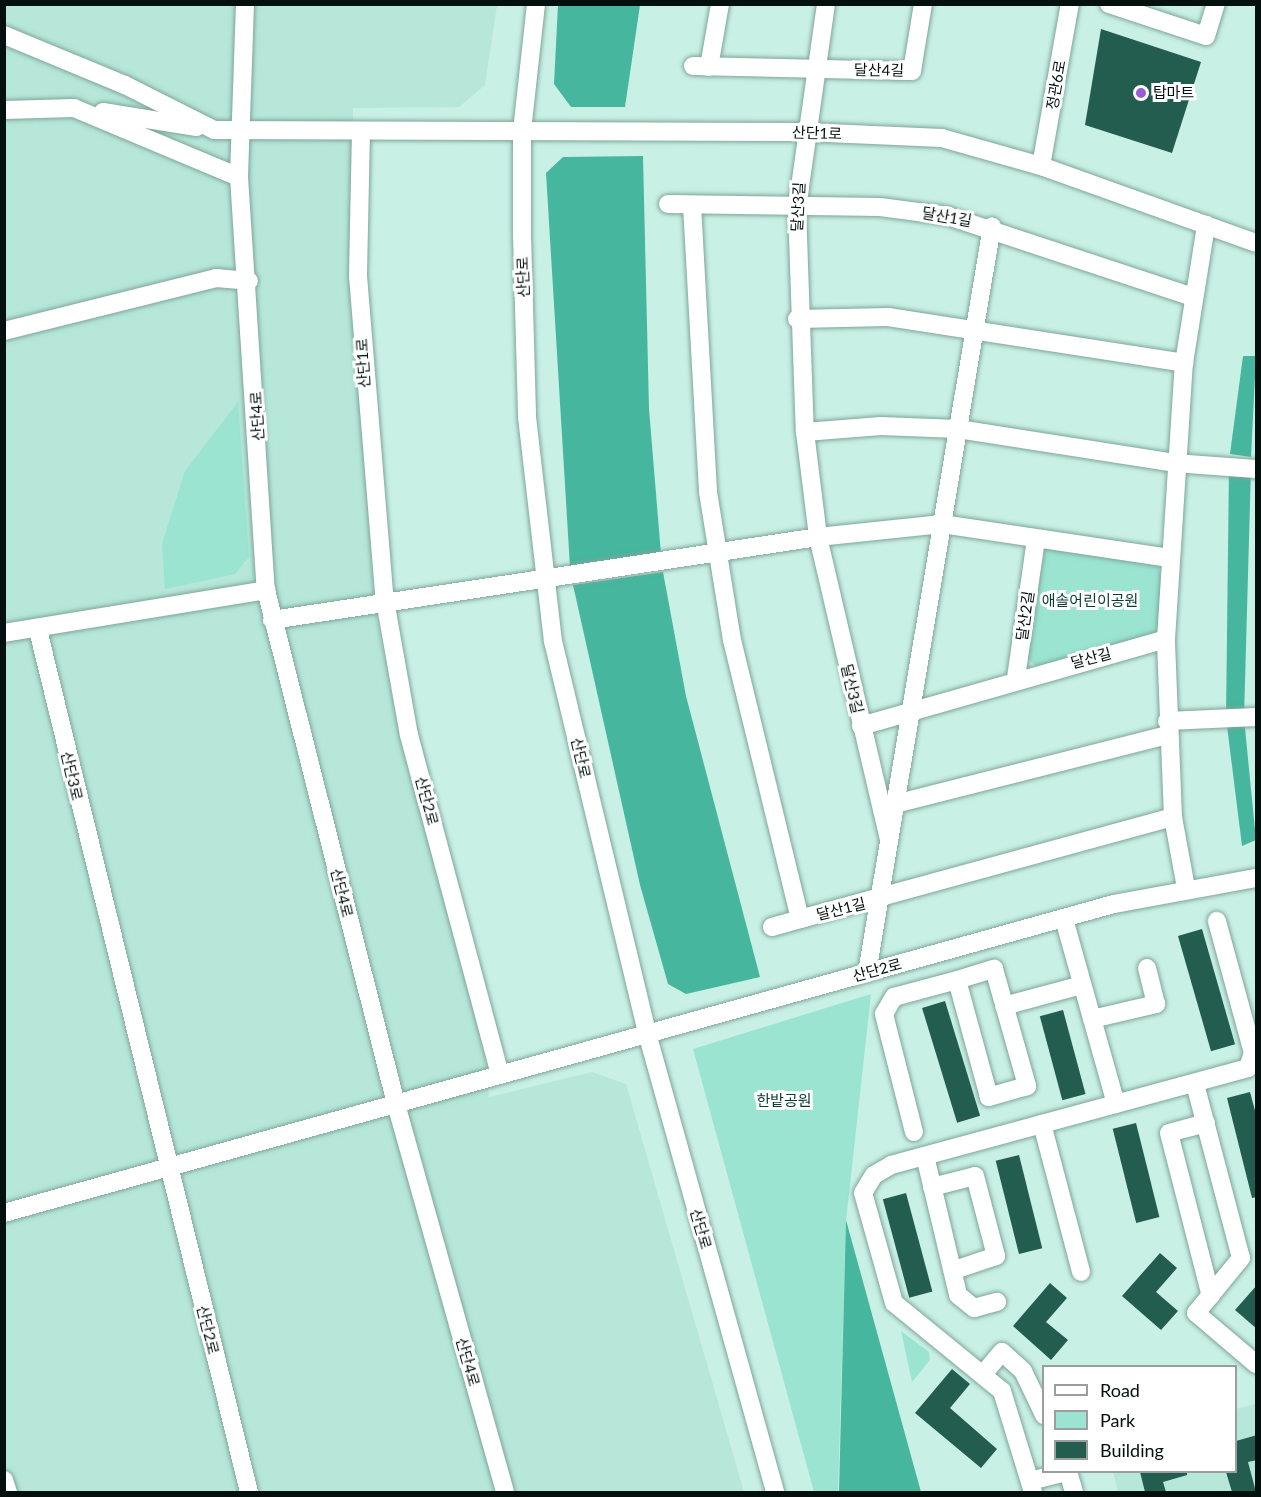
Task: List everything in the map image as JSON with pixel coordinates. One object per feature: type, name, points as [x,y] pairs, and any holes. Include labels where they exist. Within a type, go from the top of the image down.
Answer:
[{"type":"street","points":[[240,131],[245,4]]},
{"type":"street","name":"산단로","points":[[536,4],[522,130],[527,417],[553,641],[647,1033],[775,1492]]},
{"type":"street","name":"달산4길","points":[[720,4],[701,66],[912,71],[923,4]]},
{"type":"street","points":[[815,69],[826,4]]},
{"type":"street","name":"정관6로","points":[[1041,166],[1070,4]]},
{"type":"street","points":[[1109,4],[1206,36],[1216,4]]},
{"type":"street","name":"산단1로","points":[[4,35],[125,85],[214,130],[804,132],[942,138],[1041,166],[1257,243]]},
{"type":"street","name":"달산3길","points":[[815,69],[804,132],[797,208],[797,319],[805,432],[818,537],[889,840]]},
{"type":"street","points":[[4,110],[74,108],[214,130]]},
{"type":"street","points":[[74,108],[239,177]]},
{"type":"street","name":"산단4로","points":[[240,131],[239,177],[249,280],[266,590],[396,1104],[505,1492]]},
{"type":"street","name":"산단1로","points":[[361,131],[358,276],[384,595]]},
{"type":"street","name":"달산1길","points":[[668,204],[797,208],[880,207],[992,226],[1190,296]]},
{"type":"street","name":"달산1길","points":[[692,206],[697,362],[718,554],[732,640],[800,919],[1173,817]]},
{"type":"street","points":[[1186,888],[1173,817],[1167,728],[1166,639],[1174,463],[1190,296],[1206,225]]},
{"type":"street","points":[[867,972],[992,226]]},
{"type":"street","points":[[4,331],[216,278],[249,280]]},
{"type":"street","points":[[797,319],[888,317],[975,327],[1184,363]]},
{"type":"street","points":[[805,432],[881,426],[958,429],[1174,463],[1257,469]]},
{"type":"street","points":[[272,620],[883,528],[942,524],[1169,558]]},
{"type":"street","name":"달산2길","points":[[1016,678],[1036,538]]},
{"type":"street","points":[[4,633],[38,630],[266,590]]},
{"type":"street","name":"산단2로","points":[[384,595],[409,735],[500,1074]]},
{"type":"street","name":"산단3로","points":[[38,630],[106,923]]},
{"type":"street","name":"달산길","points":[[1016,678],[1166,639]]},
{"type":"street","points":[[861,726],[1016,678]]},
{"type":"street","points":[[895,804],[1027,770],[1167,728],[1257,717]]},
{"type":"street","name":"산단2로","points":[[4,1213],[1064,919],[1186,888],[1257,878]]},
{"type":"street","points":[[772,927],[816,915]]},
{"type":"street","points":[[1064,919],[1116,1104]]},
{"type":"street","points":[[1065,1473],[1032,1487],[1009,1405],[985,1372],[894,1303],[864,1204],[874,1175],[925,1156],[1240,1072],[1252,1063],[1217,921]]},
{"type":"street","name":"산단2로","points":[[106,923],[249,1492]]},
{"type":"street","points":[[1092,1019],[1156,1004],[1148,968]]},
{"type":"street","points":[[914,1132],[884,1014],[894,997],[994,969],[1027,1086],[989,1097],[957,980]]},
{"type":"street","points":[[1004,1006],[1082,985]]},
{"type":"street","points":[[1195,1084],[1249,1256],[1196,1313],[1257,1364]]},
{"type":"street","points":[[1206,1123],[1169,1133],[1211,1296]]},
{"type":"street","points":[[1042,1124],[1081,1272]]},
{"type":"street","points":[[925,1156],[952,1271],[964,1305],[986,1308],[998,1302]]},
{"type":"street","points":[[932,1187],[975,1176],[996,1256],[952,1271]]},
{"type":"street","points":[[985,1372],[1002,1352],[1023,1371],[1042,1411]]},
{"type":"street","points":[[1067,1473],[1074,1492]]},
{"type":"street","points":[[4,1480],[8,1492]]},
{"type":"shaded area","points":[[4,5],[497,5],[485,85],[459,107],[353,108],[352,292],[375,611],[404,755],[484,1043],[489,1097],[592,1072],[626,1084],[744,1492],[5,1492]]},
{"type":"shaded area","points":[[1256,1404],[1256,1492],[1118,1492],[1113,1473],[1237,1473],[1237,1409]]},
{"type":"green space","points":[[558,5],[640,5],[625,107],[571,107],[554,84]]},
{"type":"green space","points":[[643,156],[649,409],[661,554],[570,567],[546,173],[563,157]]},
{"type":"green space","points":[[1243,356],[1256,356],[1251,457],[1230,454]]},
{"type":"green space","points":[[238,402],[249,557],[235,574],[165,589],[162,544],[185,471]]},
{"type":"green space","points":[[1229,466],[1251,468],[1244,718],[1256,840],[1242,846],[1226,718]]},
{"type":"green space","name":"애솔어린이공원","points":[[1046,543],[1157,561],[1163,589],[1161,634],[1037,668],[1026,657]]},
{"type":"green space","points":[[663,572],[686,696],[760,977],[686,994],[668,984],[640,885],[573,585]]},
{"type":"green space","name":"한밭공원","points":[[871,994],[846,1221],[838,1492],[814,1492],[693,1049]]},
{"type":"green space","points":[[846,1220],[921,1492],[839,1492]]},
{"type":"green space","points":[[901,1331],[929,1352],[930,1360],[912,1382]]},
{"type":"building","name":"탑마트","points":[[1101,29],[1201,62],[1172,153],[1085,125]]},
{"type":"building","points":[[1202,929],[1235,1044],[1211,1051],[1178,936]]},
{"type":"building","points":[[945,1001],[980,1116],[957,1123],[922,1008]]},
{"type":"building","points":[[1063,1010],[1086,1094],[1062,1100],[1040,1016]]},
{"type":"building","points":[[1250,1092],[1257,1118],[1257,1197],[1252,1198],[1227,1098]]},
{"type":"building","points":[[1136,1123],[1159,1217],[1136,1223],[1113,1129]]},
{"type":"building","points":[[1019,1155],[1042,1248],[1019,1254],[996,1161]]},
{"type":"building","points":[[906,1193],[932,1292],[909,1298],[883,1199]]},
{"type":"building","points":[[1160,1253],[1177,1268],[1156,1292],[1178,1311],[1161,1330],[1122,1296]]},
{"type":"building","points":[[1050,1283],[1067,1298],[1046,1322],[1068,1340],[1051,1360],[1013,1326]]},
{"type":"building","points":[[1257,1285],[1257,1329],[1235,1310]]},
{"type":"building","points":[[952,1369],[970,1384],[950,1408],[997,1449],[981,1468],[915,1413]]},
{"type":"building","points":[[1257,1435],[1257,1460],[1248,1462],[1256,1492],[1232,1492],[1226,1473],[1237,1473],[1237,1441]]},
{"type":"building","points":[[1140,1473],[1187,1473],[1187,1475],[1163,1482],[1166,1492],[1145,1492]]},
{"type":"place","name":"탑마트","points":[[1141,93]]}]
